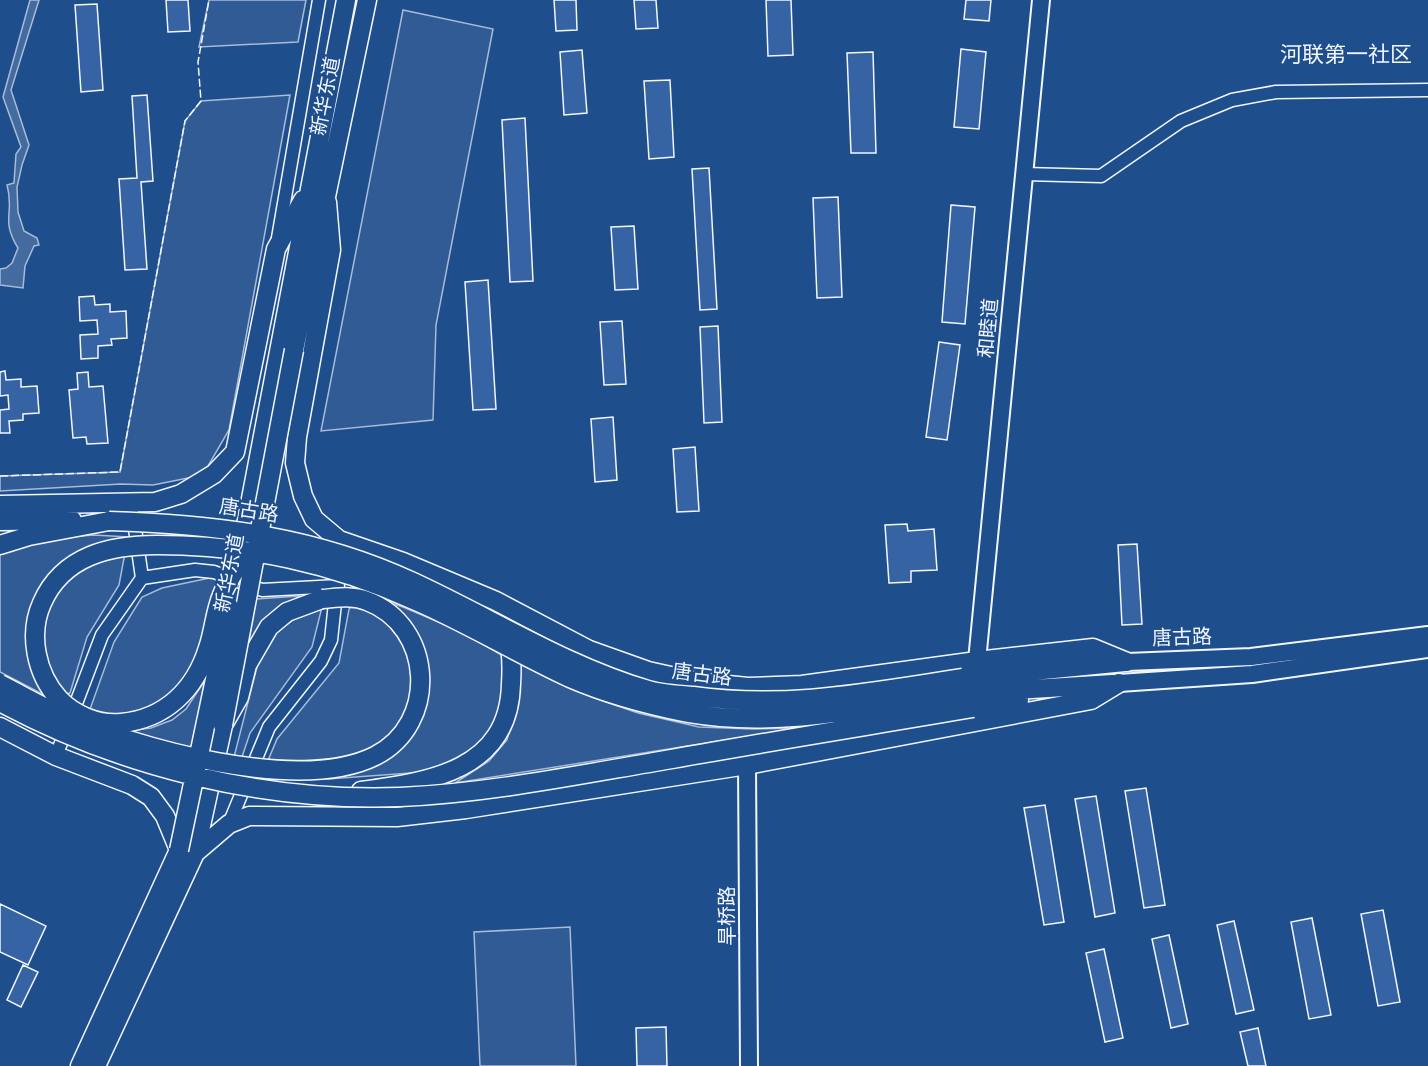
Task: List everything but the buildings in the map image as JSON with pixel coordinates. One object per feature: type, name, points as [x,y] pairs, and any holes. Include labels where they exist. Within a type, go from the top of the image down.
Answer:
[{"type":"main road","name":"新华东道","points":[[96,1066],[187,851],[223,725],[287,349],[308,190],[346,0]]},
{"type":"main road","name":"新华东道","points":[[80,1066],[187,851],[209,716],[238,565],[287,349],[327,202],[367,0]]},
{"type":"main road","points":[[0,505],[155,502],[181,494],[214,474],[235,452],[276,249],[308,190]]},
{"type":"main road","points":[[327,202],[331,250],[297,437],[295,463],[303,496],[314,519],[339,540],[403,562],[496,601],[589,650],[648,671],[698,682],[748,687],[802,685],[1093,648],[1126,662]]},
{"type":"main road","name":"唐古路","points":[[0,521],[109,521],[229,528],[301,542],[411,581],[573,662],[650,691],[731,701],[781,702],[968,693]]},
{"type":"main road","points":[[0,545],[29,536],[109,521]]},
{"type":"main road","points":[[238,565],[221,596],[208,651],[196,674],[173,705],[143,719],[107,724],[75,712],[52,691],[41,670],[36,649],[36,624],[41,605],[50,587],[66,571],[103,550],[128,545],[202,545],[272,554],[335,570],[416,600],[572,678],[630,699],[691,713],[756,718],[808,716],[968,693],[1119,683]]},
{"type":"main road","points":[[0,684],[71,719],[111,735],[177,754],[277,770],[338,767],[377,755],[396,740],[407,727],[417,709],[420,693],[420,664],[410,634],[394,616],[366,600],[344,597],[306,603],[287,612],[269,627],[247,665],[239,697],[223,725]]},
{"type":"main road","points":[[329,795],[402,786],[437,777],[463,766],[483,753],[496,738],[506,722],[511,700],[512,673],[508,639],[496,601]]},
{"type":"main road","name":"唐古路","points":[[0,702],[111,753],[175,771],[262,789],[329,795],[398,797],[465,792],[1126,662]]},
{"type":"main road","points":[[0,727],[56,756],[132,785],[151,797],[187,851],[229,824],[249,816],[274,814],[397,817],[747,765],[1091,700],[1119,683]]},
{"type":"street","points":[[276,249],[319,0]]},
{"type":"street","name":"和睦道","points":[[977,661],[1041,0]]},
{"type":"street","points":[[1024,174],[1101,176],[1181,121],[1232,100],[1276,92],[1428,90]]},
{"type":"street","points":[[56,756],[102,635],[142,578],[131,501]]},
{"type":"street","points":[[229,824],[269,726],[321,661],[331,640],[338,586],[339,540]]},
{"type":"street","points":[[142,578],[195,570],[214,572],[262,590],[338,586]]},
{"type":"street","name":"唐古路","points":[[1126,662],[1251,657],[1428,635]]},
{"type":"street","name":"唐古路","points":[[1119,683],[1252,674],[1428,650]]},
{"type":"street","name":"旱桥路","points":[[747,765],[749,1066]]},
{"type":"shaded area","points":[[30,0],[39,0],[11,90],[29,145],[17,187],[18,212],[24,231],[37,238],[39,245],[34,246],[25,266],[23,288],[0,285],[0,269],[12,263],[18,248],[10,230],[7,185],[14,183],[16,154],[21,147],[3,97]]},
{"type":"shaded area","points":[[209,0],[306,0],[298,42],[199,47]]},
{"type":"shaded area","points":[[403,10],[493,29],[436,325],[433,420],[321,431]]},
{"type":"shaded area","points":[[290,95],[229,430],[208,466],[193,477],[153,485],[121,484],[0,491],[0,476],[120,472],[185,121],[201,101]]},
{"type":"shaded area","points":[[94,535],[128,537],[119,585],[87,637],[70,693],[48,697],[0,672],[0,554],[43,539]]},
{"type":"shaded area","points":[[219,576],[203,645],[187,678],[162,702],[130,717],[89,712],[114,642],[142,597],[162,588]]},
{"type":"shaded area","points":[[364,594],[403,607],[460,631],[505,657],[504,700],[482,749],[424,772],[328,779],[264,770],[277,739],[339,663],[349,609]]},
{"type":"shaded area","points":[[300,596],[275,610],[263,621],[248,646],[256,599]]},
{"type":"shaded area","points":[[322,607],[312,647],[250,733],[242,757],[234,757],[259,659],[271,635],[298,617]]},
{"type":"shaded area","points":[[520,664],[595,698],[638,713],[699,727],[801,728],[455,783],[489,761],[507,740],[520,692]]},
{"type":"shaded area","points":[[206,679],[191,749],[127,731],[151,728],[172,720],[186,709]]},
{"type":"shaded area","points":[[570,927],[576,1066],[480,1066],[474,932]]},
{"type":"fence","points":[[0,476],[120,472],[185,121],[201,101],[198,62],[209,0]]},
{"type":"district","name":"河联第一社区","points":[[1346,54]]}]
